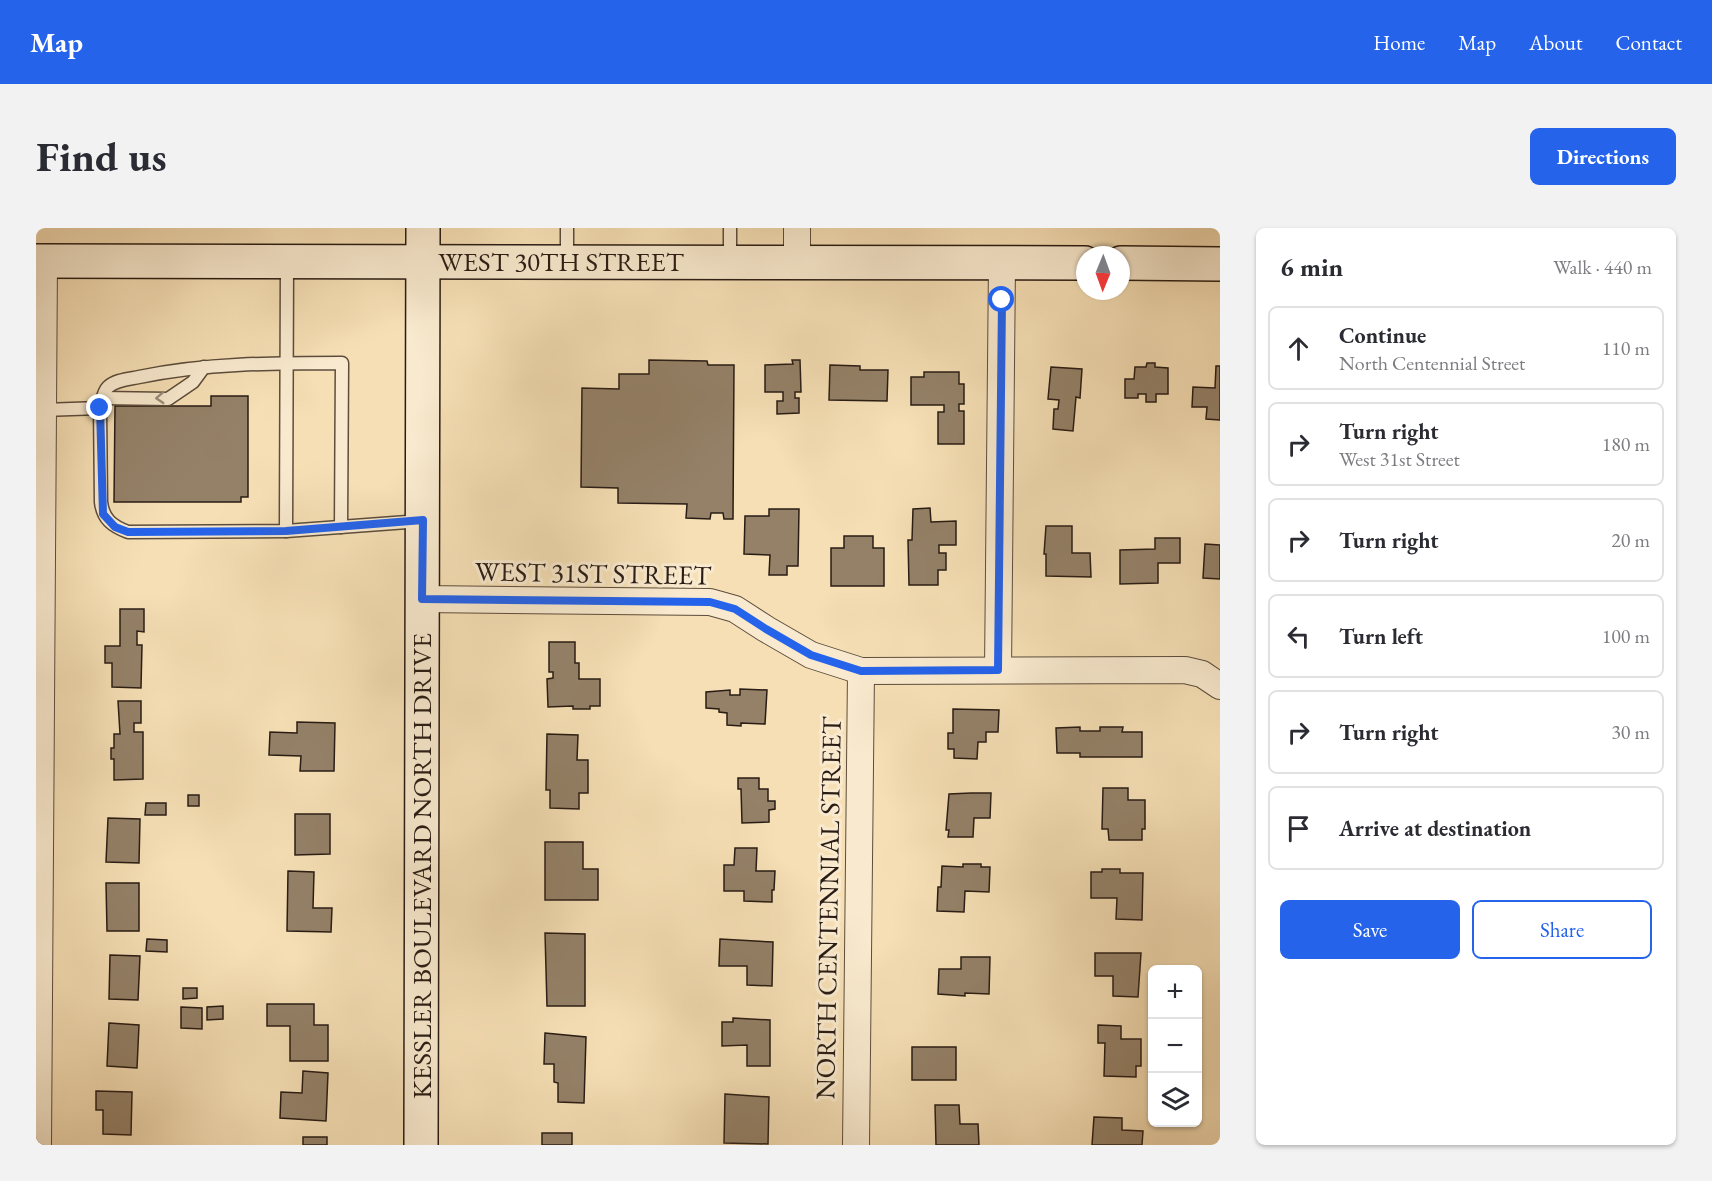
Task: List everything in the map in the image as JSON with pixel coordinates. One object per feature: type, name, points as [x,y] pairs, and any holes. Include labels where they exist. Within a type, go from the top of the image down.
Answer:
[{"type":"main road","name":"KESSLER BOULEVARD NORTH DRIVE","points":[[421,1145],[423,228]]},
{"type":"main road","name":"WEST 30TH STREET","points":[[40,261],[1076,263]]},
{"type":"main road","points":[[1130,263],[1220,264]]},
{"type":"street","points":[[797,228],[797,262]]},
{"type":"street","points":[[38,1145],[39,514],[43,410],[40,261]]},
{"type":"street","points":[[998,670],[1002,263]]},
{"type":"street","name":"WEST 31ST STREET","points":[[422,599],[710,602],[735,609],[811,655],[861,671],[1185,670],[1202,674],[1216,682]]},
{"type":"street","name":"NORTH CENTENNIAL STREET","points":[[856,1145],[861,671]]},
{"type":"lane","points":[[567,228],[567,261]]},
{"type":"lane","points":[[730,228],[730,262]]},
{"type":"lane","points":[[286,531],[287,261]]},
{"type":"lane","points":[[341,527],[342,363],[204,367],[169,371],[109,385],[102,403],[101,502],[103,514],[115,527],[128,532],[286,531],[341,527],[423,520]]},
{"type":"lane","points":[[43,410],[102,403],[168,399],[193,382],[204,367]]},
{"type":"building","points":[[649,360],[707,361],[708,365],[734,365],[733,519],[724,519],[723,513],[711,513],[710,519],[686,518],[687,504],[618,503],[618,488],[581,487],[582,388],[619,389],[619,374],[649,374]]},
{"type":"building","points":[[792,360],[800,360],[801,392],[795,392],[795,398],[799,398],[799,413],[777,414],[777,401],[783,401],[783,392],[765,392],[765,365],[793,364]]},
{"type":"building","points":[[1147,363],[1155,363],[1155,367],[1168,368],[1168,394],[1156,394],[1156,402],[1146,402],[1146,394],[1138,394],[1138,398],[1125,398],[1125,379],[1134,379],[1135,367],[1146,367]]},
{"type":"building","points":[[830,365],[860,366],[860,370],[888,370],[887,401],[829,400]]},
{"type":"building","points":[[1216,366],[1220,366],[1220,420],[1206,419],[1207,407],[1192,407],[1193,387],[1215,388]]},
{"type":"building","points":[[1051,367],[1082,369],[1080,398],[1076,397],[1073,431],[1053,429],[1054,409],[1058,409],[1059,400],[1048,399]]},
{"type":"building","points":[[924,372],[959,372],[959,384],[964,384],[964,404],[959,404],[959,411],[964,411],[964,444],[938,444],[938,412],[944,412],[944,405],[911,405],[911,377],[924,377]]},
{"type":"building","points":[[211,396],[248,396],[248,497],[241,497],[241,502],[114,502],[115,406],[211,406]]},
{"type":"building","points":[[930,508],[931,522],[956,521],[956,545],[939,545],[939,553],[946,553],[946,570],[938,570],[938,585],[909,585],[908,540],[912,540],[913,509]]},
{"type":"building","points":[[769,509],[799,509],[798,566],[787,566],[787,575],[769,575],[770,555],[744,554],[745,516],[769,516]]},
{"type":"building","points":[[1046,526],[1072,526],[1072,553],[1090,553],[1091,577],[1046,576],[1046,554],[1044,554]]},
{"type":"building","points":[[844,536],[873,536],[873,548],[884,548],[884,586],[831,586],[831,548],[844,548]]},
{"type":"building","points":[[1155,538],[1180,538],[1180,563],[1158,563],[1158,583],[1120,584],[1120,550],[1155,549]]},
{"type":"building","points":[[1205,544],[1220,545],[1220,579],[1203,578]]},
{"type":"building","points":[[120,609],[144,609],[144,632],[137,631],[137,645],[142,645],[141,688],[112,687],[112,663],[105,663],[105,646],[120,646]]},
{"type":"building","points":[[549,642],[575,642],[575,663],[579,663],[579,679],[600,679],[600,706],[590,706],[590,709],[573,709],[573,706],[548,707],[547,679],[553,678],[553,672],[549,672]]},
{"type":"building","points":[[740,689],[767,690],[765,724],[727,725],[727,713],[719,712],[719,709],[706,708],[706,692],[730,690],[730,695],[740,695]]},
{"type":"building","points":[[118,701],[141,701],[141,723],[134,723],[134,732],[143,732],[143,779],[114,780],[114,759],[111,759],[111,748],[114,748],[114,734],[120,734]]},
{"type":"building","points":[[953,709],[999,710],[998,732],[986,732],[986,742],[978,742],[977,759],[954,758],[954,749],[948,749],[948,733],[953,733]]},
{"type":"building","points":[[297,722],[335,723],[334,771],[300,771],[301,756],[269,755],[270,732],[297,733]]},
{"type":"building","points":[[1080,727],[1080,731],[1100,731],[1100,727],[1123,727],[1122,732],[1142,732],[1142,757],[1080,757],[1080,753],[1057,753],[1056,728]]},
{"type":"building","points":[[547,734],[578,735],[577,760],[588,760],[588,793],[579,793],[579,809],[550,808],[550,790],[546,790]]},
{"type":"building","points":[[738,778],[759,778],[759,789],[768,789],[768,801],[775,801],[775,809],[769,810],[769,822],[742,823],[741,789],[738,789]]},
{"type":"building","points":[[1103,788],[1128,788],[1128,800],[1145,800],[1145,829],[1142,829],[1142,840],[1109,840],[1108,829],[1102,829]]},
{"type":"building","points":[[991,793],[990,818],[974,818],[973,837],[948,837],[949,830],[946,830],[949,794]]},
{"type":"building","points":[[188,795],[199,795],[199,806],[188,806]]},
{"type":"building","points":[[146,803],[166,803],[166,815],[145,815]]},
{"type":"building","points":[[295,814],[330,814],[330,854],[295,855]]},
{"type":"building","points":[[108,818],[140,819],[139,863],[106,862]]},
{"type":"building","points":[[545,842],[583,842],[583,869],[598,869],[598,900],[545,900]]},
{"type":"building","points":[[735,848],[757,848],[756,871],[775,871],[772,902],[744,901],[744,891],[724,891],[724,865],[734,865]]},
{"type":"building","points":[[963,864],[981,864],[981,867],[990,867],[989,892],[965,891],[964,912],[937,911],[942,866],[963,867]]},
{"type":"building","points":[[1102,869],[1120,869],[1120,873],[1143,873],[1142,920],[1116,919],[1117,898],[1091,898],[1091,872],[1102,872]]},
{"type":"building","points":[[288,871],[314,872],[313,908],[332,908],[331,932],[287,931]]},
{"type":"building","points":[[106,883],[139,883],[139,931],[107,931]]},
{"type":"building","points":[[545,933],[585,934],[585,1006],[547,1006]]},
{"type":"building","points":[[147,939],[167,940],[167,952],[146,951]]},
{"type":"building","points":[[720,939],[773,942],[772,986],[747,985],[747,966],[719,966]]},
{"type":"building","points":[[1095,953],[1141,953],[1138,997],[1113,996],[1113,976],[1095,976]]},
{"type":"building","points":[[110,955],[140,956],[138,1000],[109,999]]},
{"type":"building","points":[[961,957],[990,957],[989,994],[965,993],[965,996],[938,994],[939,969],[961,969]]},
{"type":"building","points":[[183,988],[197,988],[197,998],[183,999]]},
{"type":"building","points":[[267,1004],[314,1004],[314,1025],[328,1025],[328,1061],[290,1061],[290,1026],[267,1026]]},
{"type":"building","points":[[223,1006],[223,1019],[207,1020],[207,1007]]},
{"type":"building","points":[[181,1007],[202,1008],[202,1029],[181,1028]]},
{"type":"building","points":[[733,1018],[770,1020],[770,1066],[747,1066],[747,1045],[722,1046],[722,1022],[733,1022]]},
{"type":"building","points":[[109,1023],[139,1025],[137,1068],[107,1066]]},
{"type":"building","points":[[1098,1025],[1121,1026],[1121,1039],[1141,1039],[1141,1066],[1136,1066],[1136,1077],[1104,1076],[1105,1043],[1098,1043]]},
{"type":"building","points":[[545,1033],[586,1037],[584,1103],[558,1102],[558,1083],[554,1082],[554,1064],[544,1064]]},
{"type":"building","points":[[912,1047],[956,1047],[956,1080],[912,1080]]},
{"type":"building","points":[[303,1071],[328,1073],[326,1121],[280,1118],[281,1092],[302,1093]]},
{"type":"building","points":[[96,1091],[132,1092],[131,1135],[103,1134],[103,1110],[96,1110]]},
{"type":"building","points":[[725,1094],[769,1097],[768,1144],[724,1143]]},
{"type":"building","points":[[935,1105],[959,1105],[960,1124],[978,1124],[979,1145],[936,1145]]},
{"type":"building","points":[[1094,1117],[1122,1118],[1122,1130],[1143,1131],[1142,1145],[1092,1145]]},
{"type":"building","points":[[542,1133],[572,1133],[572,1145],[542,1145]]},
{"type":"building","points":[[303,1137],[327,1137],[327,1145],[303,1145]]},
{"type":"route","points":[[100,408],[103,514],[115,527],[128,532],[286,531],[423,520],[422,599],[710,602],[735,609],[811,655],[861,671],[998,670],[1002,300]]}]
